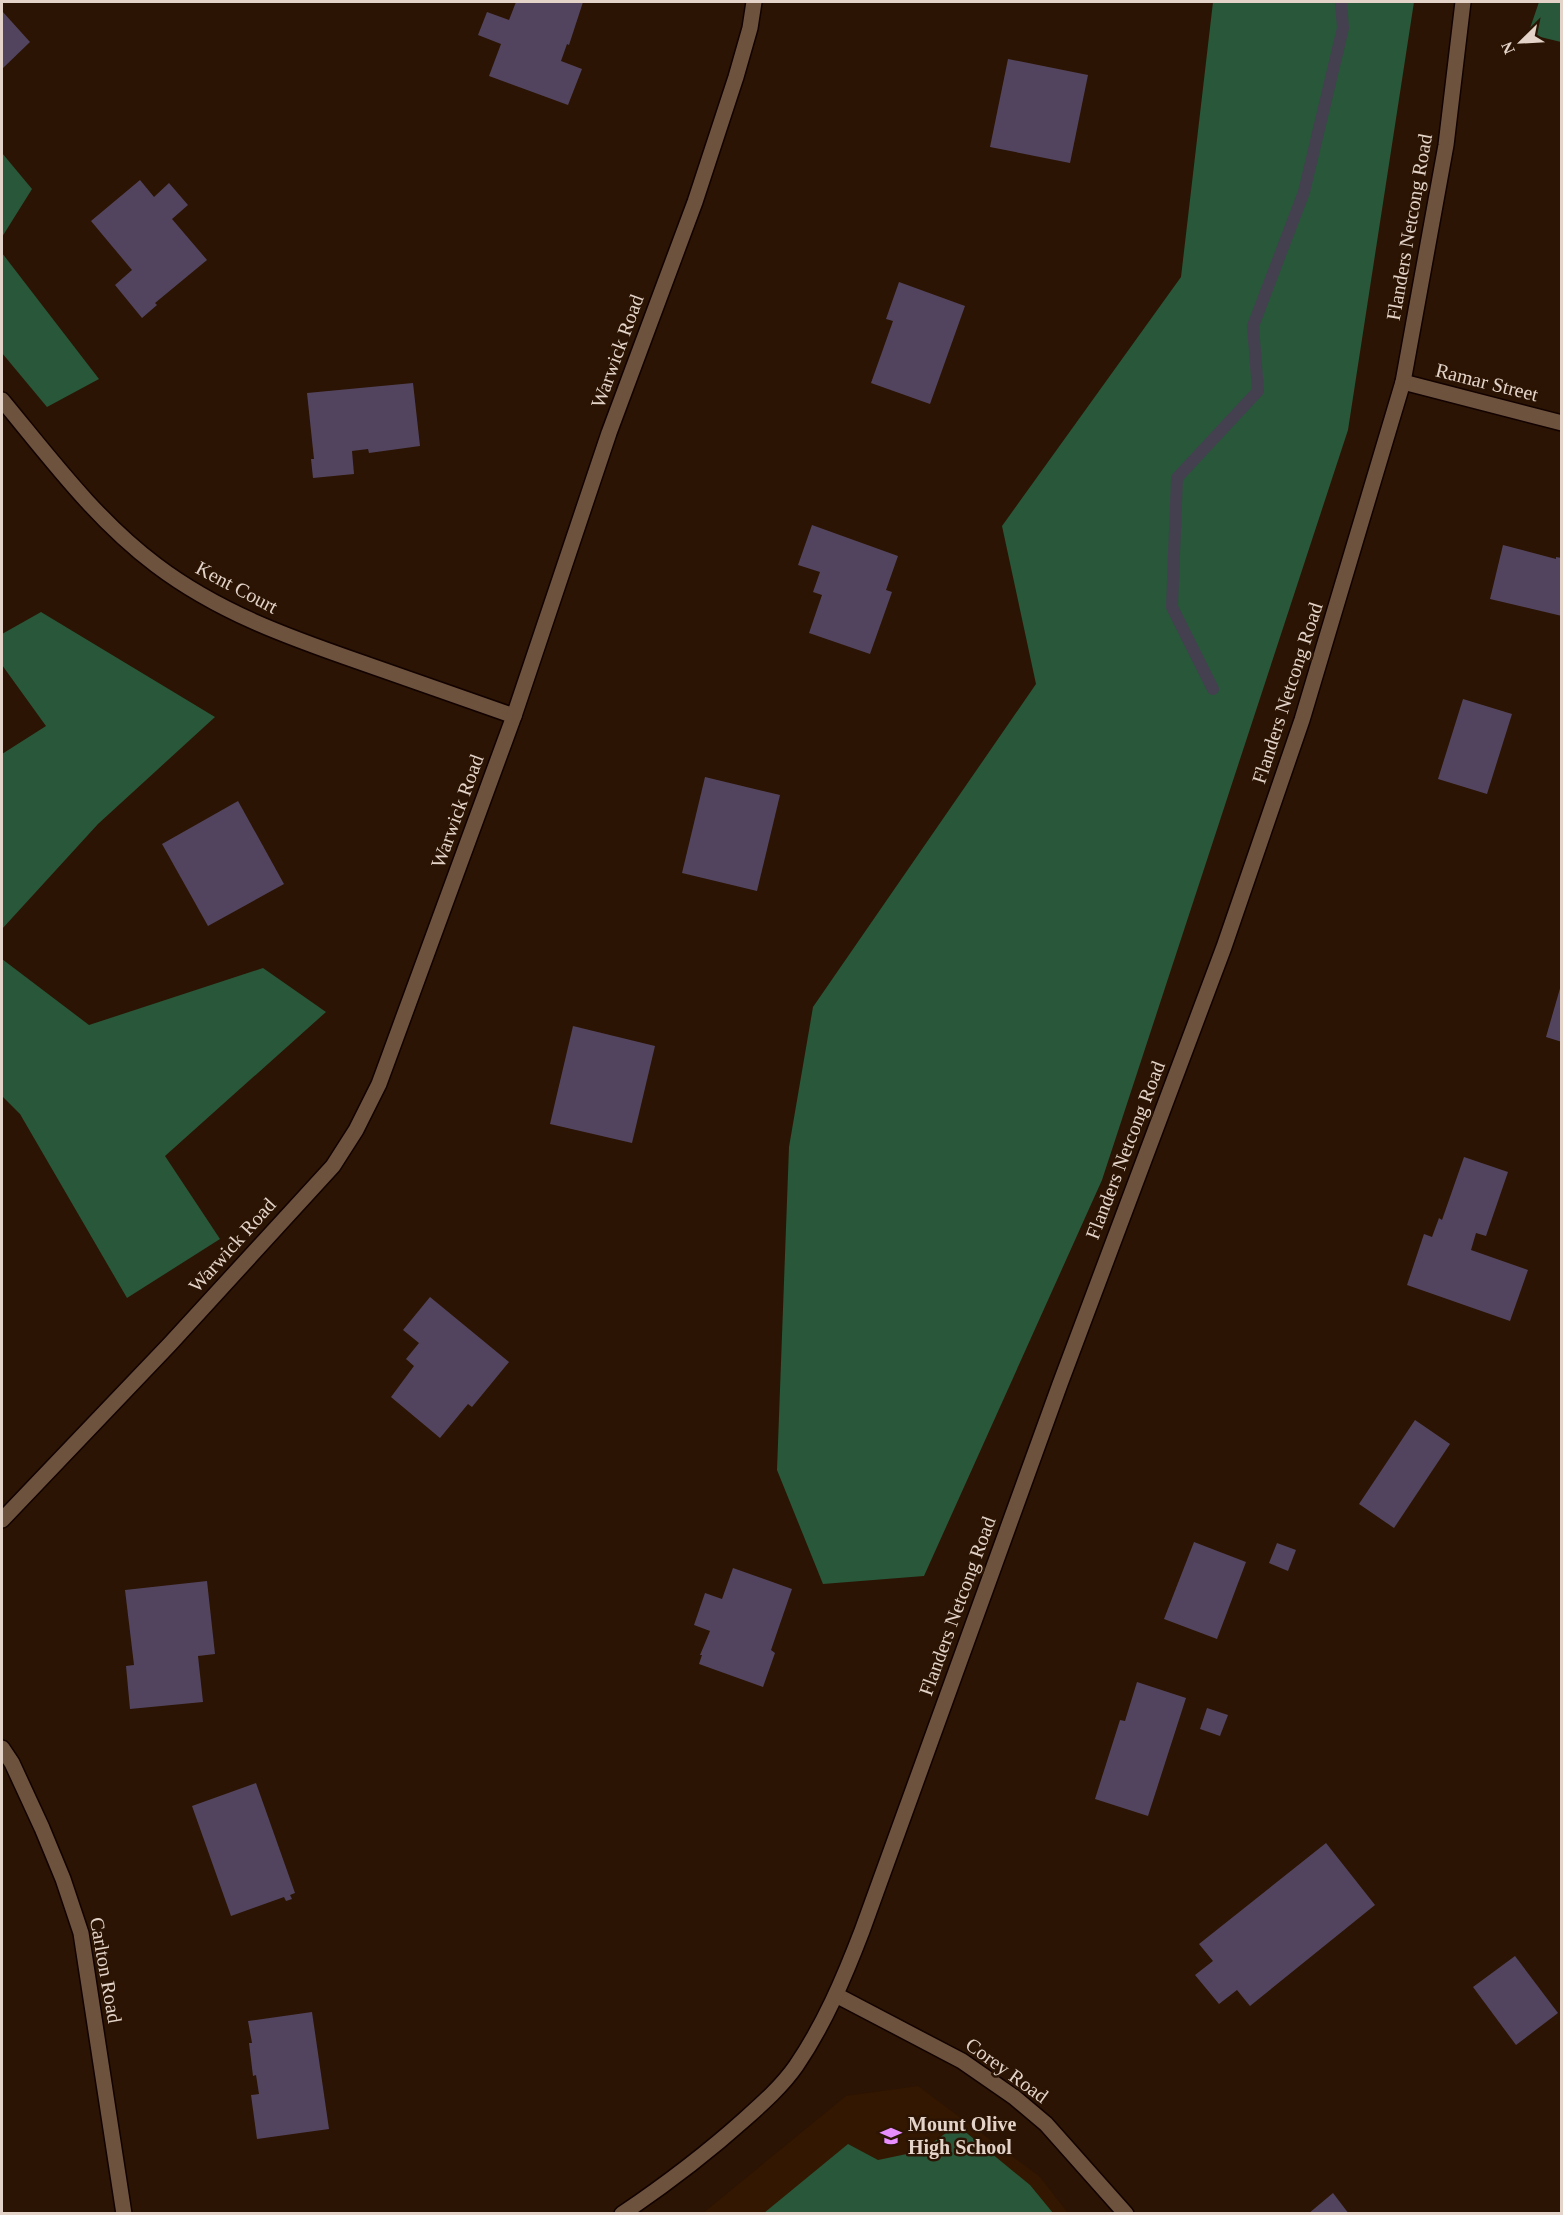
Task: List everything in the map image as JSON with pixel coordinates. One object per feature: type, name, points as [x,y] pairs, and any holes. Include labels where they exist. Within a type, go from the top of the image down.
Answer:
[{"type":"street","name":"Warwick Road","points":[[2,1520],[170,1344],[325,1174],[356,1130],[379,1084],[514,716],[609,433],[695,202],[736,76],[750,28],[754,2]]},
{"type":"street","name":"Flanders Netcong Road","points":[[622,2214],[713,2147],[776,2090],[795,2068],[836,1995],[862,1931],[1060,1384],[1224,947],[1302,720],[1403,382],[1446,146],[1463,2]]},
{"type":"street","name":"Ramar Street","points":[[1403,382],[1562,423]]},
{"type":"street","name":"Kent Court","points":[[2,400],[113,529],[156,565],[221,607],[290,638],[514,716]]},
{"type":"street","name":"Carlton Road","points":[[2,1748],[12,1763],[42,1828],[63,1879],[81,1933],[124,2214]]},
{"type":"street","name":"Corey Road","points":[[836,1995],[962,2061],[1014,2097],[1046,2124],[1126,2214]]},
{"type":"shaded area","name":"Mount Olive High School","points":[[918,2086],[1039,2176],[1068,2213],[702,2214],[846,2096]]},
{"type":"green space","points":[[1213,2],[1414,2],[1348,430],[1102,1180],[924,1576],[823,1584],[777,1470],[789,1147],[813,1007],[1036,684],[1002,526],[1181,277]]},
{"type":"green space","points":[[1539,2],[1561,2],[1561,42],[1528,34]]},
{"type":"green space","points":[[2,153],[32,189],[2,237]]},
{"type":"green space","points":[[2,253],[99,379],[47,407],[2,353]]},
{"type":"green space","points":[[41,612],[215,717],[98,824],[2,929],[2,754],[46,726],[2,665],[2,634]]},
{"type":"green space","points":[[2,959],[89,1025],[263,968],[326,1012],[165,1156],[220,1239],[127,1298],[20,1114],[2,1096]]},
{"type":"green space","points":[[957,2125],[1030,2185],[1053,2213],[764,2213],[848,2144],[878,2160],[921,2151]]},
{"type":"building","points":[[516,2],[583,2],[569,45],[567,44],[561,61],[582,69],[568,105],[489,76],[501,44],[478,35],[487,12],[509,20]]},
{"type":"building","points":[[2,11],[30,42],[2,69]]},
{"type":"building","points":[[1008,59],[1088,75],[1070,163],[990,147]]},
{"type":"building","points":[[140,180],[154,197],[169,183],[188,205],[172,219],[207,260],[155,303],[157,305],[142,318],[115,285],[132,270],[91,221]]},
{"type":"building","points":[[899,282],[965,306],[930,404],[871,383],[893,321],[886,319]]},
{"type":"building","points":[[413,383],[420,446],[369,453],[368,449],[352,451],[354,474],[313,478],[311,459],[314,459],[307,393]]},
{"type":"building","points":[[812,525],[898,556],[886,590],[892,592],[870,654],[809,633],[822,595],[813,592],[820,572],[798,565]]},
{"type":"building","points":[[1503,545],[1556,559],[1556,557],[1562,558],[1562,616],[1490,599]]},
{"type":"building","points":[[1463,699],[1512,714],[1487,794],[1438,779]]},
{"type":"building","points":[[705,777],[780,795],[757,891],[682,873]]},
{"type":"building","points":[[238,801],[284,884],[208,926],[162,844]]},
{"type":"building","points":[[1562,985],[1562,1042],[1546,1037]]},
{"type":"building","points":[[573,1026],[655,1046],[632,1143],[550,1124]]},
{"type":"building","points":[[1464,1157],[1508,1172],[1486,1236],[1476,1233],[1471,1250],[1528,1270],[1510,1321],[1407,1285],[1424,1234],[1432,1237],[1439,1218],[1442,1220]]},
{"type":"building","points":[[430,1297],[509,1362],[472,1407],[468,1404],[440,1438],[391,1397],[414,1366],[406,1359],[419,1343],[403,1330]]},
{"type":"building","points":[[1415,1420],[1450,1444],[1394,1528],[1359,1504]]},
{"type":"building","points":[[1194,1542],[1246,1562],[1217,1639],[1164,1619]]},
{"type":"building","points":[[1277,1543],[1296,1550],[1288,1571],[1269,1563]]},
{"type":"building","points":[[733,1568],[792,1589],[771,1650],[775,1653],[763,1687],[699,1664],[702,1655],[700,1655],[710,1631],[694,1625],[705,1593],[722,1599]]},
{"type":"building","points":[[207,1581],[215,1654],[198,1656],[203,1702],[130,1709],[126,1666],[134,1665],[125,1590]]},
{"type":"building","points":[[1137,1682],[1186,1698],[1148,1816],[1095,1799],[1120,1720],[1125,1721]]},
{"type":"building","points":[[1207,1708],[1228,1715],[1220,1736],[1200,1729]]},
{"type":"building","points":[[256,1783],[295,1893],[290,1895],[292,1899],[286,1901],[284,1897],[231,1916],[192,1806]]},
{"type":"building","points":[[1326,1843],[1375,1905],[1250,2006],[1237,1990],[1219,2004],[1195,1975],[1213,1961],[1199,1944]]},
{"type":"building","points":[[1515,1956],[1558,2013],[1516,2045],[1473,1987]]},
{"type":"building","points":[[312,2012],[329,2129],[257,2139],[251,2095],[259,2094],[256,2075],[253,2076],[249,2043],[252,2043],[248,2021]]},
{"type":"building","points":[[1333,2193],[1349,2214],[1308,2214]]},
{"type":"waterway","points":[[1213,689],[1172,607],[1177,478],[1258,391],[1253,326],[1304,192],[1343,28],[1341,2]]},
{"type":"place","name":"Mount Olive High School","points":[[891,2136]]}]
